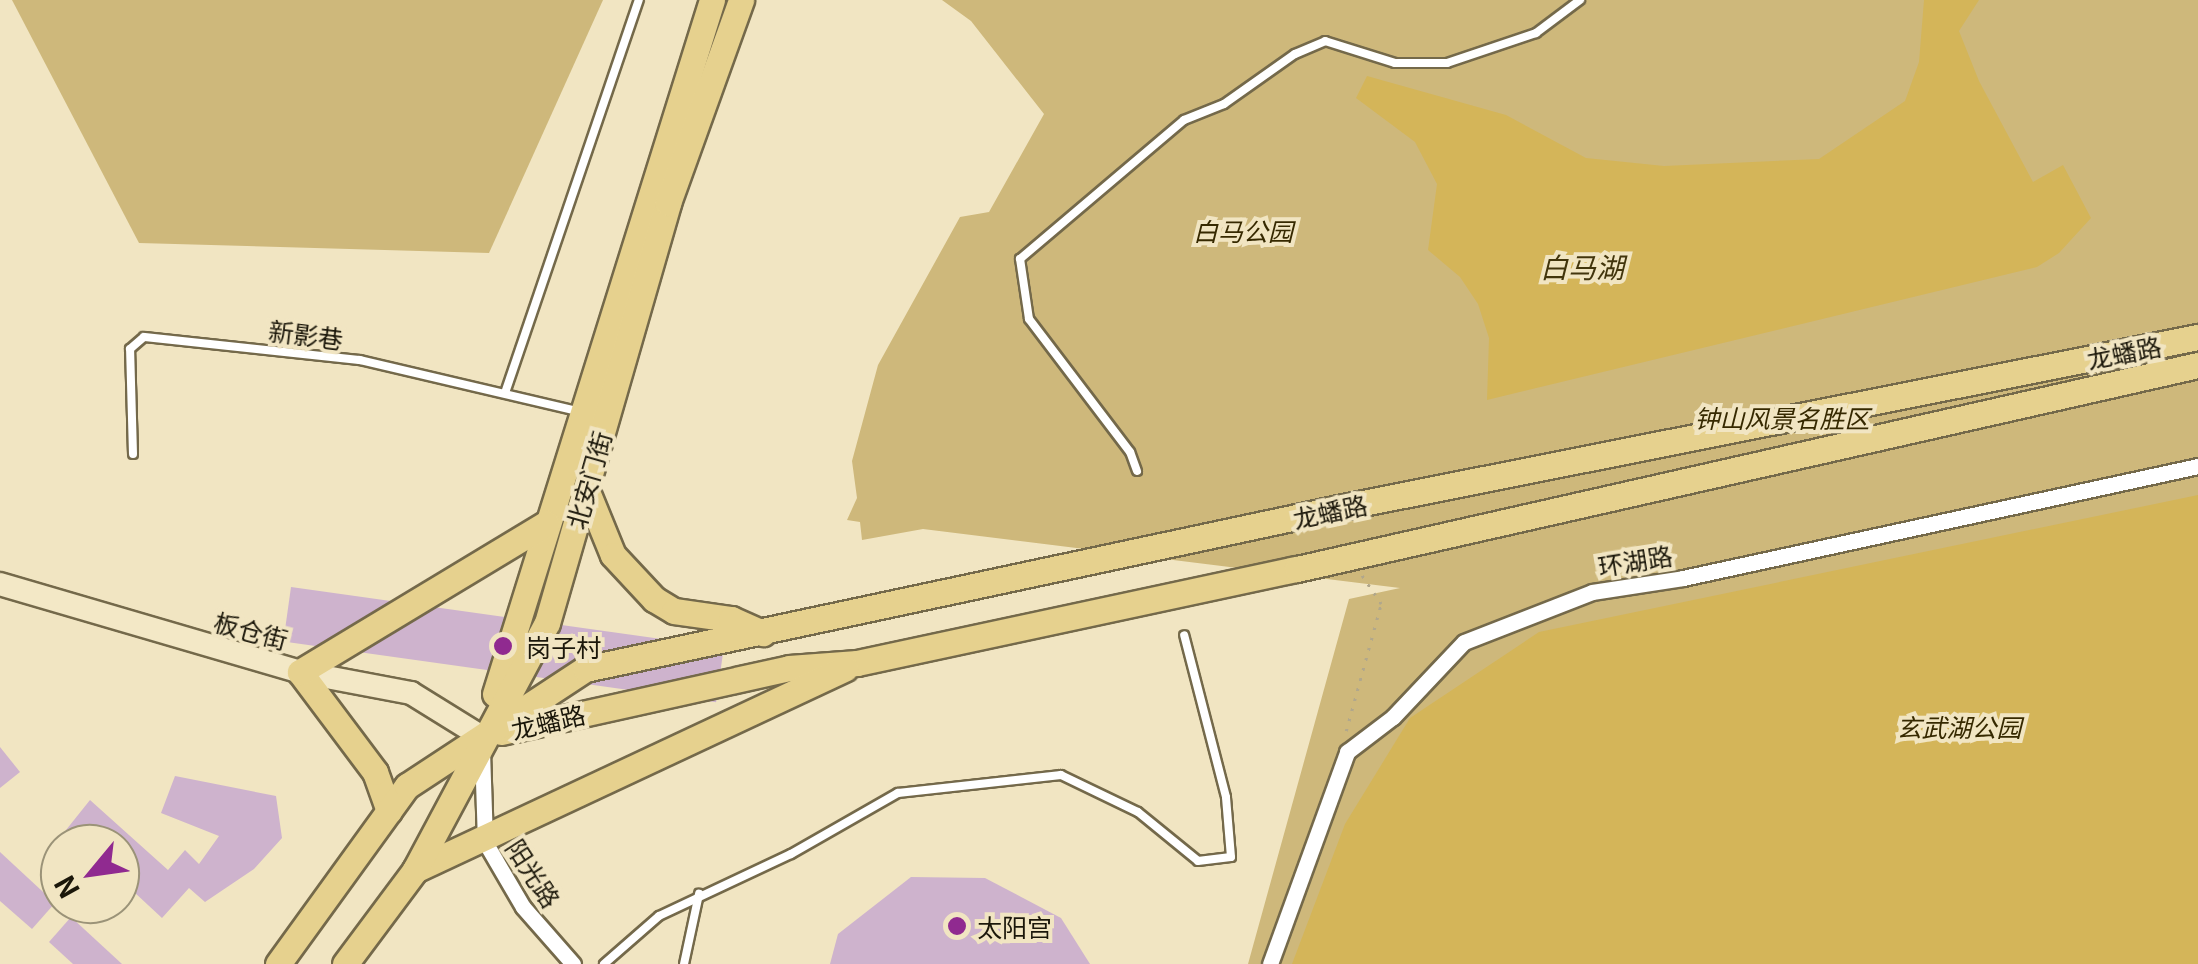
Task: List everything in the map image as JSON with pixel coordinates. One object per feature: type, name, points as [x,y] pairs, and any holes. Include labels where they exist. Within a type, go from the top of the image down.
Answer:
[{"type":"main road","name":"北安门街","points":[[482,737],[712,0]]},
{"type":"main road","name":"北安门街","points":[[482,737],[547,623],[668,203],[741,0]]},
{"type":"main road","name":"龙蟠路","points":[[278,964],[407,786],[585,668],[1343,508],[2198,337]]},
{"type":"main road","name":"龙蟠路","points":[[482,737],[789,668],[857,663],[2198,365]]},
{"type":"main road","points":[[586,489],[613,556],[654,598],[674,611],[731,619],[763,633]]},
{"type":"main road","points":[[389,811],[375,772],[300,672],[547,523]]},
{"type":"main road","name":"板仓街","points":[[0,584],[300,672],[411,693],[482,737]]},
{"type":"main road","points":[[414,870],[485,842],[857,663]]},
{"type":"main road","name":"龙蟠路","points":[[346,964],[414,870],[482,737]]},
{"type":"street","name":"环湖路","points":[[1347,752],[1393,717],[1464,642],[1592,592],[1683,578],[2198,466]]},
{"type":"street","name":"阳光路","points":[[482,737],[485,842],[523,908],[572,964]]},
{"type":"street","points":[[1270,964],[1347,752]]},
{"type":"lane","points":[[505,393],[639,0]]},
{"type":"lane","points":[[1136,471],[1130,452],[1029,320],[1020,259],[1184,120],[1224,104],[1294,54],[1325,41],[1395,62],[1447,63],[1536,33],[1580,0]]},
{"type":"lane","name":"新影巷","points":[[133,454],[130,349],[144,337],[360,360],[582,412]]},
{"type":"lane","points":[[604,964],[634,934],[699,894],[790,854],[898,793],[958,790],[1018,775],[1080,780],[1138,812],[1198,861],[1231,857],[1226,798],[1184,635]]},
{"type":"lane","points":[[684,964],[699,894]]},
{"type":"path","points":[[1347,752],[1346,732],[1381,604],[1350,556]]},
{"type":"green space","points":[[12,0],[603,0],[489,253],[139,243]]},
{"type":"green space","name":"钟山风景名胜区","points":[[942,0],[2198,0],[2198,964],[1248,964],[1349,599],[1400,588],[923,529],[862,540],[860,522],[847,520],[857,498],[852,461],[878,365],[960,217],[989,212],[1044,114],[971,21]]},
{"type":"water","name":"白马湖","points":[[1924,0],[1979,0],[1959,31],[1979,81],[2033,182],[2063,165],[2091,218],[2059,253],[2037,267],[1487,400],[1489,338],[1478,304],[1460,277],[1428,250],[1437,184],[1415,142],[1356,98],[1367,76],[1506,115],[1586,158],[1664,166],[1819,159],[1905,101],[1919,62]]},
{"type":"water","name":"玄武湖公园","points":[[2198,495],[2198,964],[1292,964],[1345,824],[1410,718],[1539,632]]},
{"type":"building","points":[[291,587],[724,648],[716,702],[283,641]]},
{"type":"building","points":[[0,747],[20,772],[0,788]]},
{"type":"building","points":[[175,776],[276,796],[282,838],[254,869],[205,902],[189,888],[162,918],[140,898],[140,845],[168,870],[185,850],[199,864],[219,836],[161,813]]},
{"type":"building","points":[[90,800],[117,824],[71,824]]},
{"type":"building","points":[[0,852],[40,889],[40,920],[32,929],[0,901]]},
{"type":"building","name":"太阳宫","points":[[911,877],[985,878],[1061,918],[1090,964],[830,964],[838,934]]},
{"type":"building","points":[[65,924],[79,924],[122,964],[73,964],[49,942]]},
{"type":"place","name":"岗子村","points":[[503,646]]},
{"type":"place","name":"太阳宫","points":[[957,926]]},
{"type":"park label","name":"白马公园","points":[[1243,230]]}]
